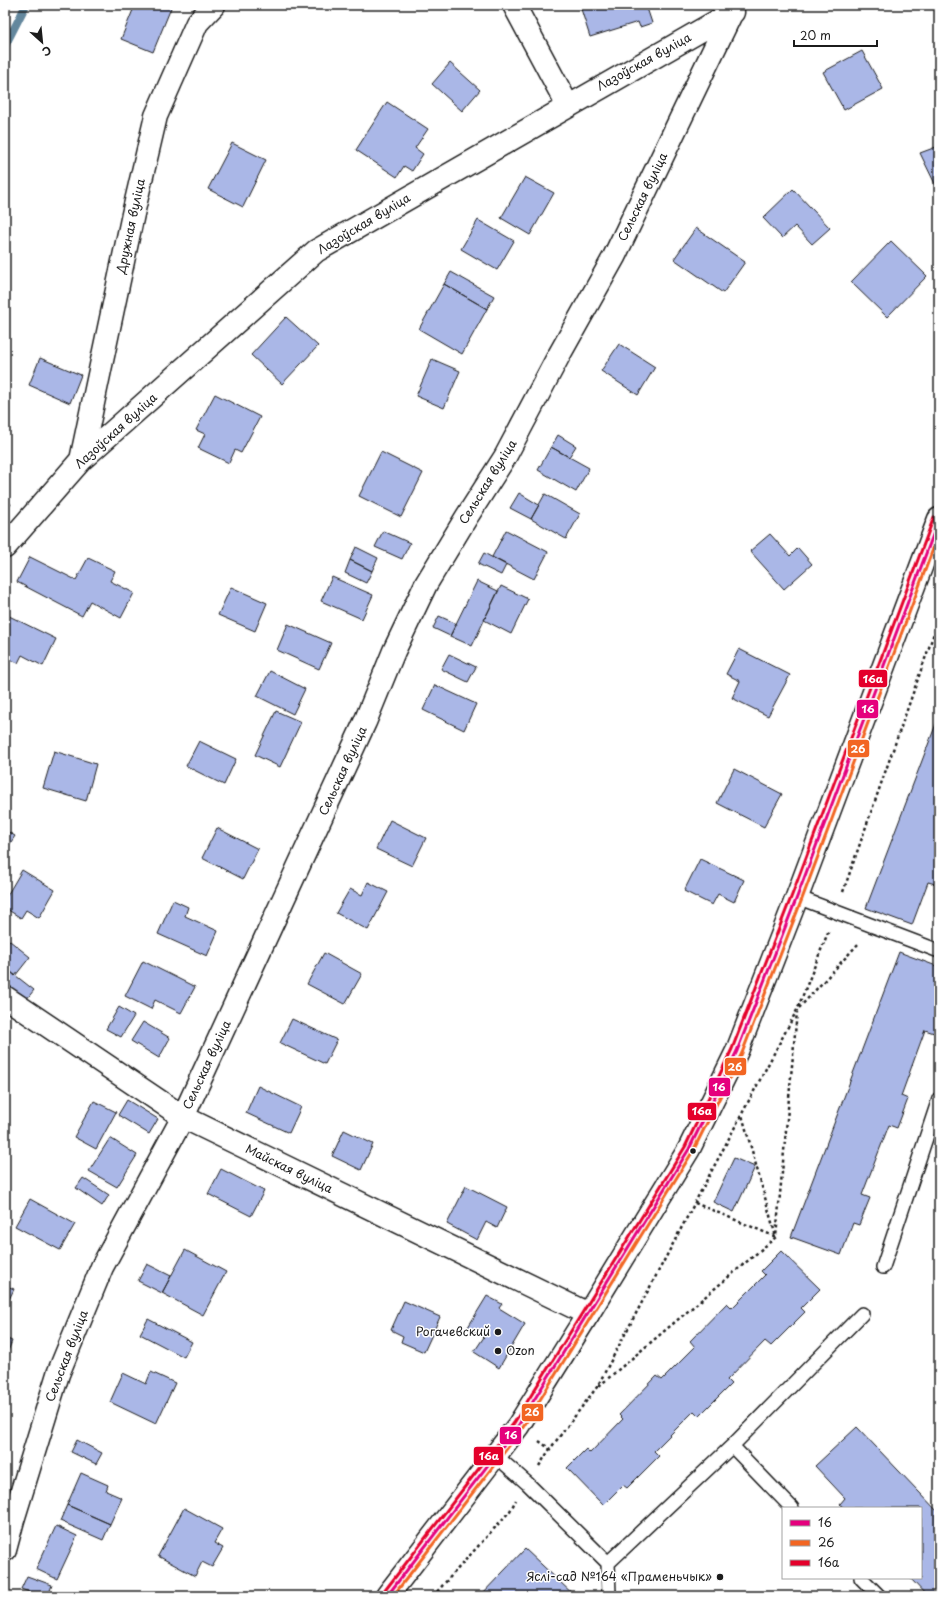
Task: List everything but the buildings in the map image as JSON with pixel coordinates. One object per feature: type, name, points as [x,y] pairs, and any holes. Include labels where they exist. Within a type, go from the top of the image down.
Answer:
[{"type":"street","name":"Дружная вуліца","points":[[81,460],[133,214],[156,116],[197,23],[214,5]]},
{"type":"street","points":[[514,5],[568,106]]},
{"type":"street","name":"Лазоўская вуліца","points":[[5,547],[81,460],[316,251],[736,9]]},
{"type":"street","name":"Сельская вуліца","points":[[5,1550],[61,1367],[102,1267],[182,1117],[365,722],[394,652],[426,584],[505,457],[614,257],[736,9]]},
{"type":"street","points":[[388,1596],[518,1426],[689,1149],[737,1051],[797,897],[939,519]]},
{"type":"street","name":"Майская вуліца","points":[[5,997],[182,1117],[588,1314]]},
{"type":"lane","points":[[797,897],[939,951]]},
{"type":"lane","points":[[882,1268],[939,1099]]},
{"type":"lane","points":[[608,1563],[732,1446],[862,1314]]},
{"type":"lane","points":[[732,1446],[791,1507]]},
{"type":"lane","points":[[496,1456],[528,1483],[608,1563],[609,1596]]},
{"type":"lane","points":[[862,1579],[879,1596]]},
{"type":"path","points":[[433,1596],[510,1511],[550,1449],[597,1388],[797,1010],[836,911],[939,619]]},
{"type":"path","points":[[597,1388],[776,1237],[797,1010],[875,926]]},
{"type":"path","points":[[742,1114],[776,1237]]},
{"type":"path","points":[[695,1203],[776,1237]]},
{"type":"path","points":[[535,1438],[550,1449]]},
{"type":"waterway","points":[[5,46],[26,5]]},
{"type":"transit line","name":"16а","points":[[383,1593],[514,1423],[685,1147],[732,1049],[792,895],[934,517]]},
{"type":"transit line","name":"16","points":[[387,1596],[518,1426],[689,1149],[737,1051],[797,897],[939,519]]},
{"type":"transit line","name":"26","points":[[393,1596],[522,1429],[693,1151],[742,1053],[802,899],[939,533]]},
{"type":"place","name":"Рогачевский","points":[[498,1332]]},
{"type":"place","name":"Ozon","points":[[498,1351]]},
{"type":"place","name":"Яслі-сад №164 «Праменьчык»","points":[[720,1577]]}]
